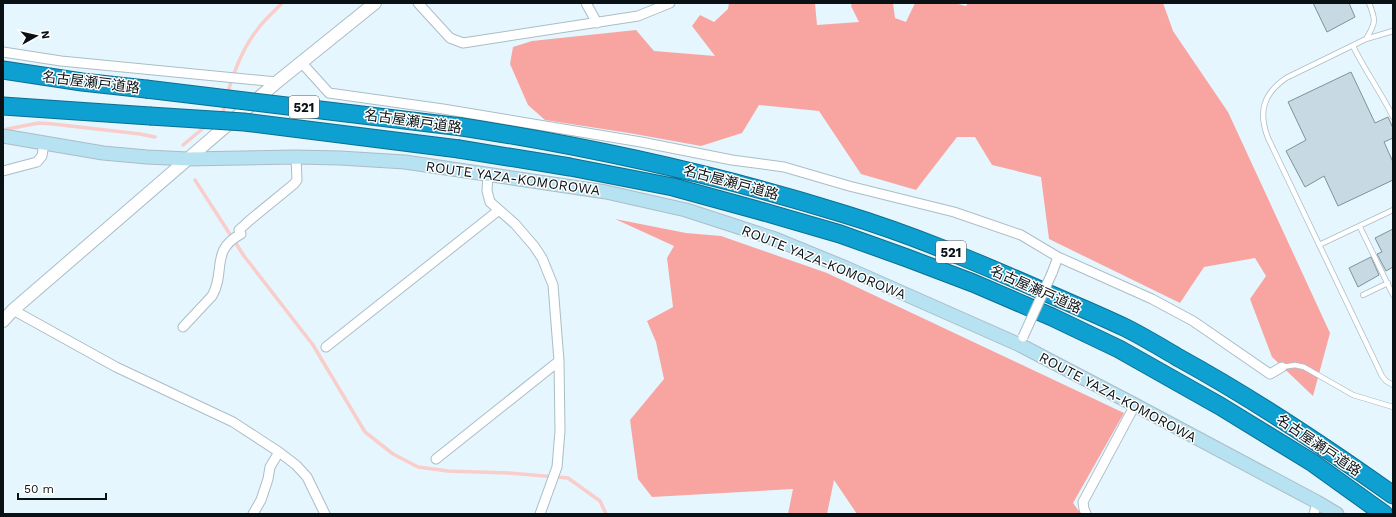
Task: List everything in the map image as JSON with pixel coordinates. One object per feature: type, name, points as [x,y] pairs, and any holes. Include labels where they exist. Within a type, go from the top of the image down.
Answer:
[{"type":"highway","name":"名古屋瀬戸道路","points":[[10,71],[82,82],[146,88],[462,127],[563,144],[677,168],[762,190],[845,214],[914,238],[980,264],[1127,329],[1231,386],[1323,446],[1393,495]]},
{"type":"highway","name":"名古屋瀬戸道路","points":[[3,106],[244,122],[459,149],[570,167],[673,187],[840,234],[973,283],[1052,317],[1119,349],[1220,406],[1313,463],[1384,514]]},
{"type":"main road","name":"ROUTE YAZA-KOMOROWA","points":[[3,136],[103,153],[188,159],[296,157],[405,162],[606,192],[686,210],[775,239],[1021,341],[1135,404],[1315,508],[1337,514]]},
{"type":"street","points":[[3,321],[13,310],[277,82],[375,3]]},
{"type":"street","points":[[418,3],[450,38],[463,43],[638,16],[670,3]]},
{"type":"street","points":[[586,3],[597,23]]},
{"type":"street","points":[[3,52],[61,61],[277,82]]},
{"type":"street","points":[[301,62],[329,93],[443,109],[641,142],[732,160],[784,167],[849,186],[954,212],[1021,235],[1058,257],[1152,299],[1193,322],[1270,374],[1282,367]]},
{"type":"street","points":[[3,171],[37,162],[42,156],[44,143]]},
{"type":"street","points":[[183,327],[212,296],[215,290],[222,252],[228,244],[242,234],[239,230],[297,180],[296,157]]},
{"type":"street","points":[[488,174],[487,191],[490,202],[515,224],[534,246],[548,270],[552,285],[559,361],[560,430],[557,467],[540,514]]},
{"type":"street","points":[[326,347],[499,210]]},
{"type":"street","points":[[1021,341],[1058,257]]},
{"type":"street","points":[[13,310],[116,367],[233,422],[279,452],[296,465],[307,477],[325,514]]},
{"type":"street","points":[[436,459],[559,361]]},
{"type":"street","points":[[1086,514],[1083,502],[1135,404]]},
{"type":"street","points":[[253,514],[261,500],[268,479],[270,467],[279,452]]},
{"type":"lane","points":[[1366,39],[1373,29],[1375,17],[1369,3]]},
{"type":"lane","points":[[1393,31],[1366,39],[1286,78],[1276,85],[1270,92],[1264,104],[1262,115],[1263,126],[1268,138],[1382,376],[1386,381],[1393,385]]},
{"type":"lane","points":[[1353,46],[1360,61],[1384,98],[1393,116]]},
{"type":"lane","points":[[1319,245],[1360,227],[1393,210]]},
{"type":"lane","points":[[1360,227],[1393,294]]},
{"type":"lane","points":[[1363,295],[1388,283]]},
{"type":"lane","points":[[1282,367],[1295,365],[1304,367],[1353,395],[1393,407]]},
{"type":"shaded area","points":[[729,3],[815,3],[817,25],[859,22],[851,6],[852,3],[893,3],[895,18],[906,22],[915,3],[954,3],[966,6],[968,3],[1163,3],[1173,31],[1228,112],[1330,333],[1313,396],[1272,357],[1250,299],[1266,276],[1255,258],[1204,267],[1180,303],[1049,239],[1041,177],[992,165],[975,137],[957,137],[916,190],[861,174],[819,111],[759,105],[742,133],[701,146],[545,120],[528,105],[510,64],[513,47],[532,41],[636,30],[654,51],[715,56],[692,26],[700,15],[714,22],[728,9]]},
{"type":"shaded area","points":[[615,219],[686,233],[721,236],[827,273],[1124,413],[1073,503],[1081,514],[857,514],[834,480],[827,514],[788,514],[793,489],[652,497],[638,479],[630,420],[664,379],[656,342],[647,321],[673,307],[667,258],[674,246]]},
{"type":"building","points":[[1313,3],[1349,3],[1355,17],[1327,32]]},
{"type":"building","points":[[1351,72],[1375,123],[1388,117],[1393,128],[1393,138],[1384,142],[1393,162],[1393,180],[1338,206],[1324,176],[1305,187],[1286,151],[1306,140],[1288,102]]},
{"type":"building","points":[[1393,229],[1393,267],[1386,271],[1377,254],[1382,252],[1375,238]]},
{"type":"building","points":[[1371,257],[1379,275],[1358,287],[1349,268]]},
{"type":"waterway","points":[[227,95],[236,69],[247,45],[260,26],[282,3]]},
{"type":"waterway","points":[[220,115],[223,112],[225,103]]},
{"type":"waterway","points":[[7,129],[39,123],[155,137]]},
{"type":"waterway","points":[[183,145],[207,125]]},
{"type":"waterway","points":[[195,180],[244,256],[313,345],[365,432],[393,454],[418,467],[448,471],[509,473],[568,478],[600,501],[606,514]]}]
